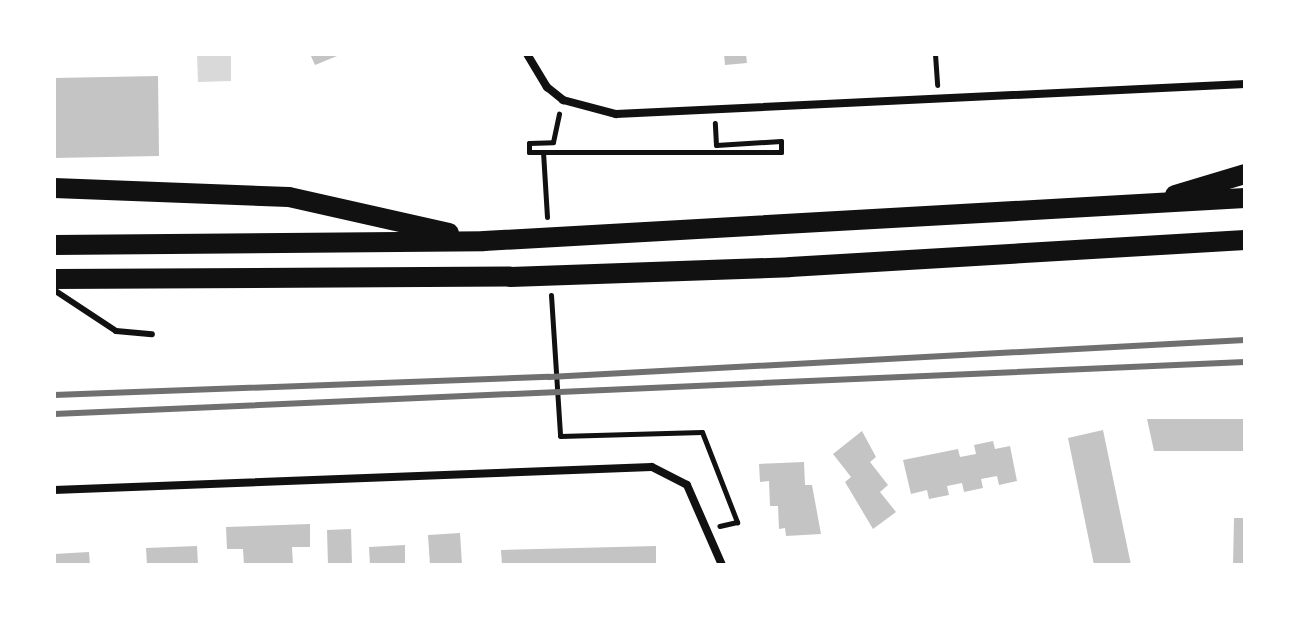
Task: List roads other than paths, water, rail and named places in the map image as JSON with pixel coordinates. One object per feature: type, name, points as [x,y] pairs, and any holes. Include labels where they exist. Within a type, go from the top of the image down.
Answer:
[{"type":"highway","points":[[1148,204],[1245,174]]},
{"type":"highway","points":[[54,188],[289,197],[484,241]]},
{"type":"highway","points":[[54,245],[484,241],[1245,198]]},
{"type":"highway","points":[[54,279],[541,276],[790,267],[1245,240]]},
{"type":"street","points":[[527,54],[547,87],[563,100],[616,114],[1245,84]]},
{"type":"street","points":[[54,490],[652,467],[687,485],[722,565]]},
{"type":"lane","points":[[54,290],[116,331],[152,334]]},
{"type":"railway","points":[[54,395],[549,377],[1245,340]]},
{"type":"railway","points":[[54,414],[1245,362]]}]
